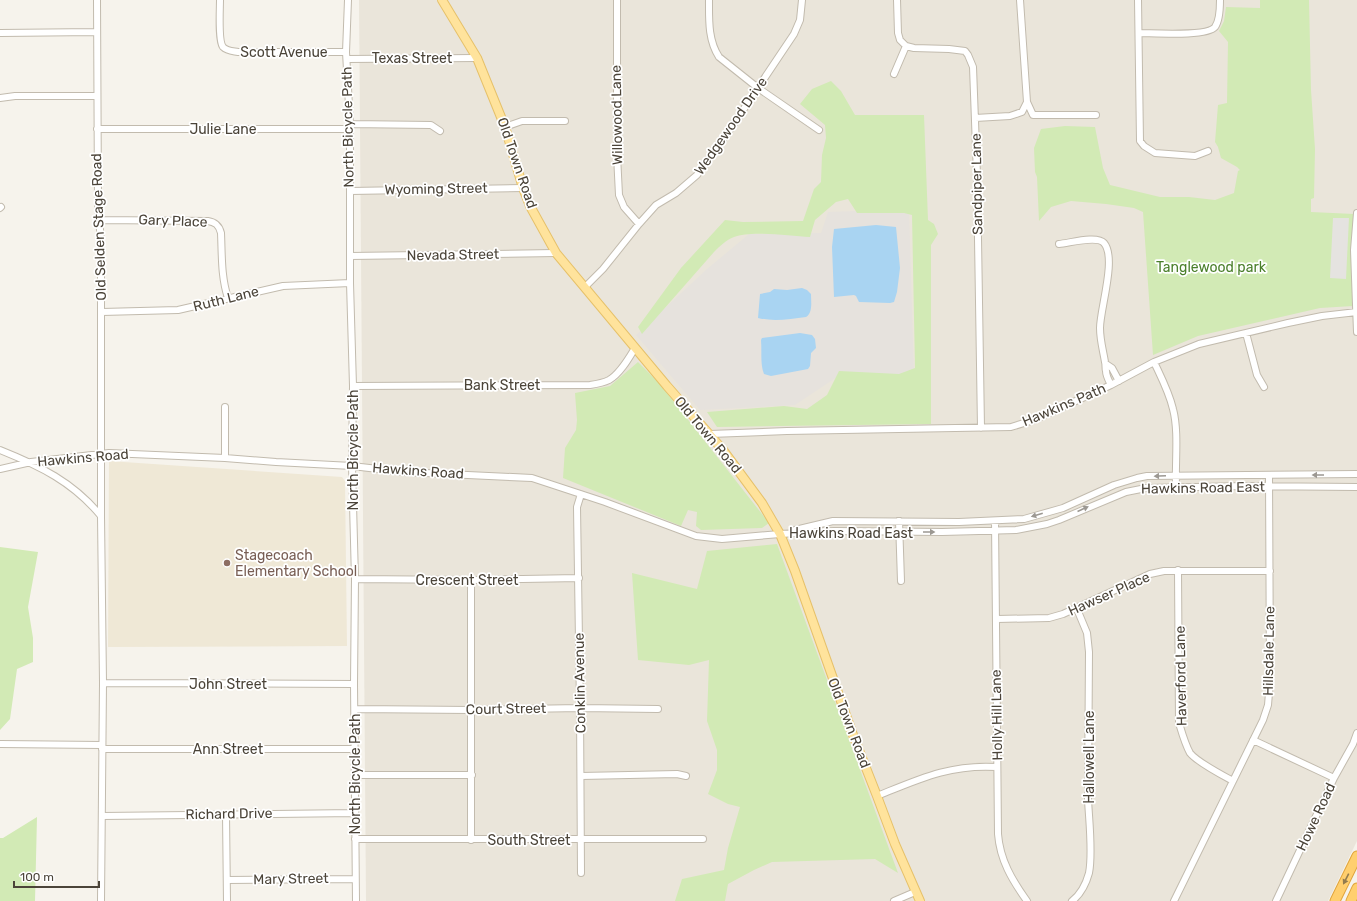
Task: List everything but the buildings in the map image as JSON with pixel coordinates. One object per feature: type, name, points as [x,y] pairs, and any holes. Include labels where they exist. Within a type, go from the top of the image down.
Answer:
[{"type":"highway","points":[[1335,901],[1357,856]]},
{"type":"highway","points":[[1351,901],[1357,888]]},
{"type":"main road","name":"Old Town Road","points":[[442,0],[477,58],[505,127],[522,188],[530,206],[556,253],[666,386],[723,450],[762,503],[780,534],[795,571],[852,736],[878,796],[895,844],[920,901]]},
{"type":"street","name":"Old Selden Stage Road","points":[[97,0],[98,204],[102,243],[101,516],[103,684],[101,901]]},
{"type":"street","name":"Scott Avenue","points":[[220,0],[220,41],[223,47],[229,51],[346,52]]},
{"type":"street","name":"North Bicycle Path","points":[[348,0],[346,52],[349,126],[350,283],[353,386],[352,466],[356,901]]},
{"type":"street","name":"Willowood Lane","points":[[616,0],[617,148],[619,195],[624,206],[639,224]]},
{"type":"street","points":[[709,0],[709,32],[715,51],[719,57],[758,88],[819,130]]},
{"type":"street","name":"Wedgewood Drive","points":[[585,287],[603,269],[656,205],[676,193],[697,175],[794,34],[800,20],[802,0]]},
{"type":"street","points":[[894,74],[906,46],[900,40],[898,32],[897,0]]},
{"type":"street","points":[[1020,0],[1027,102],[1033,115],[1096,115]]},
{"type":"street","points":[[1138,0],[1140,141],[1154,153],[1195,156],[1208,151]]},
{"type":"street","points":[[1138,33],[1195,34],[1206,32],[1214,28],[1218,20],[1220,0]]},
{"type":"street","points":[[0,33],[96,32]]},
{"type":"street","name":"Sandpiper Lane","points":[[906,46],[914,48],[965,51],[973,67],[977,183],[981,428]]},
{"type":"street","name":"Texas Street","points":[[347,59],[477,58]]},
{"type":"street","points":[[0,98],[15,96],[97,96]]},
{"type":"street","points":[[975,118],[1010,116],[1018,114],[1022,112],[1027,102]]},
{"type":"street","points":[[505,127],[522,121],[565,121]]},
{"type":"street","name":"Julie Lane","points":[[97,129],[431,125],[440,131]]},
{"type":"street","name":"Wyoming Street","points":[[350,191],[522,188]]},
{"type":"street","points":[[1357,213],[1354,250],[1357,332]]},
{"type":"street","name":"Gary Place","points":[[100,220],[208,221],[216,223],[221,233],[222,272],[228,298]]},
{"type":"street","points":[[1059,244],[1090,239],[1099,240],[1104,243],[1108,251],[1108,278],[1100,327],[1101,344],[1106,364],[1106,371],[1111,385]]},
{"type":"street","name":"Nevada Street","points":[[350,256],[556,253]]},
{"type":"street","name":"Ruth Lane","points":[[102,312],[178,310],[289,285],[350,283]]},
{"type":"street","name":"Hawkins Path","points":[[710,434],[787,431],[1011,427],[1034,420],[1120,381],[1154,362],[1199,344],[1322,316],[1356,311]]},
{"type":"street","points":[[1246,333],[1257,375],[1264,387]]},
{"type":"street","name":"Bank Street","points":[[353,386],[601,384],[610,380],[619,371],[635,348]]},
{"type":"street","points":[[1154,362],[1165,385],[1173,409],[1176,425],[1176,487]]},
{"type":"street","points":[[1106,364],[1112,368],[1120,381]]},
{"type":"street","points":[[225,407],[225,458]]},
{"type":"street","points":[[0,450],[31,462],[60,478],[71,486],[101,516]]},
{"type":"street","name":"Hawkins Road","points":[[0,470],[31,462],[101,454],[170,455],[352,466],[404,472],[532,478],[696,536],[722,539],[780,534]]},
{"type":"street","name":"Hawkins Road East","points":[[780,534],[833,522],[995,521],[1024,519],[1063,508],[1103,489],[1137,478],[1175,476],[1357,474]]},
{"type":"street","name":"Hillsdale Lane","points":[[1174,901],[1253,740],[1268,705],[1270,681],[1269,476]]},
{"type":"street","name":"Hawkins Road East","points":[[780,534],[834,531],[900,533],[1021,529],[1047,524],[1120,494],[1137,489],[1270,486],[1357,487]]},
{"type":"street","name":"Conklin Avenue","points":[[580,494],[577,507],[582,840],[581,873]]},
{"type":"street","points":[[899,521],[901,581]]},
{"type":"street","name":"Holly Hill Lane","points":[[995,521],[999,847],[1009,874],[1027,901]]},
{"type":"street","name":"Haverford Lane","points":[[1178,570],[1179,723],[1184,739],[1195,759],[1233,781]]},
{"type":"street","name":"Hawser Place","points":[[996,619],[1049,618],[1063,614],[1077,609],[1150,574],[1164,571],[1270,571]]},
{"type":"street","name":"Crescent Street","points":[[354,579],[471,580],[579,578]]},
{"type":"street","points":[[471,580],[471,840]]},
{"type":"street","name":"Hallowell Lane","points":[[1072,901],[1077,897],[1084,886],[1089,872],[1090,856],[1088,787],[1089,652],[1087,633],[1077,609]]},
{"type":"street","name":"John Street","points":[[103,684],[354,684]]},
{"type":"street","name":"Court Street","points":[[355,709],[658,709]]},
{"type":"street","name":"Howe Road","points":[[1276,901],[1357,733]]},
{"type":"street","points":[[1253,740],[1334,778]]},
{"type":"street","name":"Ann Street","points":[[0,744],[102,747],[354,749]]},
{"type":"street","points":[[878,796],[946,770],[982,766],[997,767]]},
{"type":"street","points":[[581,776],[677,774],[686,776]]},
{"type":"street","points":[[354,775],[472,775]]},
{"type":"street","name":"Richard Drive","points":[[102,816],[355,813]]},
{"type":"street","points":[[226,814],[227,901]]},
{"type":"street","name":"South Street","points":[[355,839],[703,839]]},
{"type":"street","name":"Mary Street","points":[[227,880],[355,878]]},
{"type":"street","points":[[894,901],[915,892]]},
{"type":"shaded area","points":[[359,0],[1357,0],[1357,841],[1328,901],[366,901]]},
{"type":"shaded area","points":[[909,209],[914,377],[843,373],[795,405],[700,410],[636,335],[707,269],[749,234],[821,233],[828,212]]},
{"type":"shaded area","points":[[1333,218],[1349,218],[1346,279],[1330,278]]},
{"type":"shaded area","name":"Stagecoach Elementary School","points":[[109,461],[342,477],[345,481],[347,646],[108,647]]},
{"type":"green space","name":"Tanglewood park","points":[[1260,0],[1309,0],[1311,90],[1315,149],[1314,198],[1311,199],[1311,212],[1354,214],[1353,306],[1320,308],[1198,336],[1153,355],[1143,212],[1134,208],[1071,201],[1051,207],[1039,221],[1034,148],[1041,129],[1065,126],[1095,127],[1103,168],[1110,185],[1160,197],[1189,197],[1215,200],[1234,193],[1238,171],[1240,170],[1221,158],[1215,142],[1218,105],[1227,103],[1228,42],[1219,31],[1224,21],[1226,7],[1260,8]]},
{"type":"green space","points":[[831,81],[841,91],[855,115],[924,115],[928,220],[934,224],[938,234],[931,245],[931,424],[717,427],[707,412],[784,406],[807,409],[827,395],[839,371],[899,374],[915,368],[912,215],[904,213],[857,213],[848,199],[836,202],[815,220],[810,237],[750,234],[741,235],[728,240],[714,252],[642,334],[638,327],[681,268],[725,220],[743,222],[803,221],[814,189],[821,182],[822,155],[826,138],[825,125],[800,104],[812,89]]},
{"type":"green space","points":[[638,362],[660,384],[769,523],[762,528],[701,530],[696,526],[697,512],[688,510],[681,526],[563,478],[565,448],[576,430],[577,420],[575,393],[610,386]]},
{"type":"green space","points":[[777,544],[898,873],[875,859],[772,862],[728,884],[725,901],[675,901],[682,879],[724,870],[728,848],[740,807],[728,804],[708,794],[717,770],[717,750],[707,721],[709,660],[689,665],[638,660],[632,573],[697,589],[707,551]]},
{"type":"green space","points":[[0,547],[38,552],[28,607],[33,638],[33,662],[17,669],[10,719],[0,730]]},
{"type":"green space","points":[[37,817],[35,901],[0,901],[0,838],[3,838]]},
{"type":"water","points":[[876,225],[896,227],[900,268],[897,292],[894,302],[859,302],[854,295],[834,297],[832,247],[834,229]]},
{"type":"water","points":[[802,288],[811,294],[811,310],[806,317],[776,320],[758,318],[760,294],[770,292],[774,289],[787,290]]},
{"type":"water","points":[[800,333],[812,335],[815,339],[816,348],[811,353],[810,366],[808,369],[771,376],[764,374],[762,362],[762,338]]},
{"type":"place","name":"Stagecoach Elementary School","points":[[227,563]]}]
